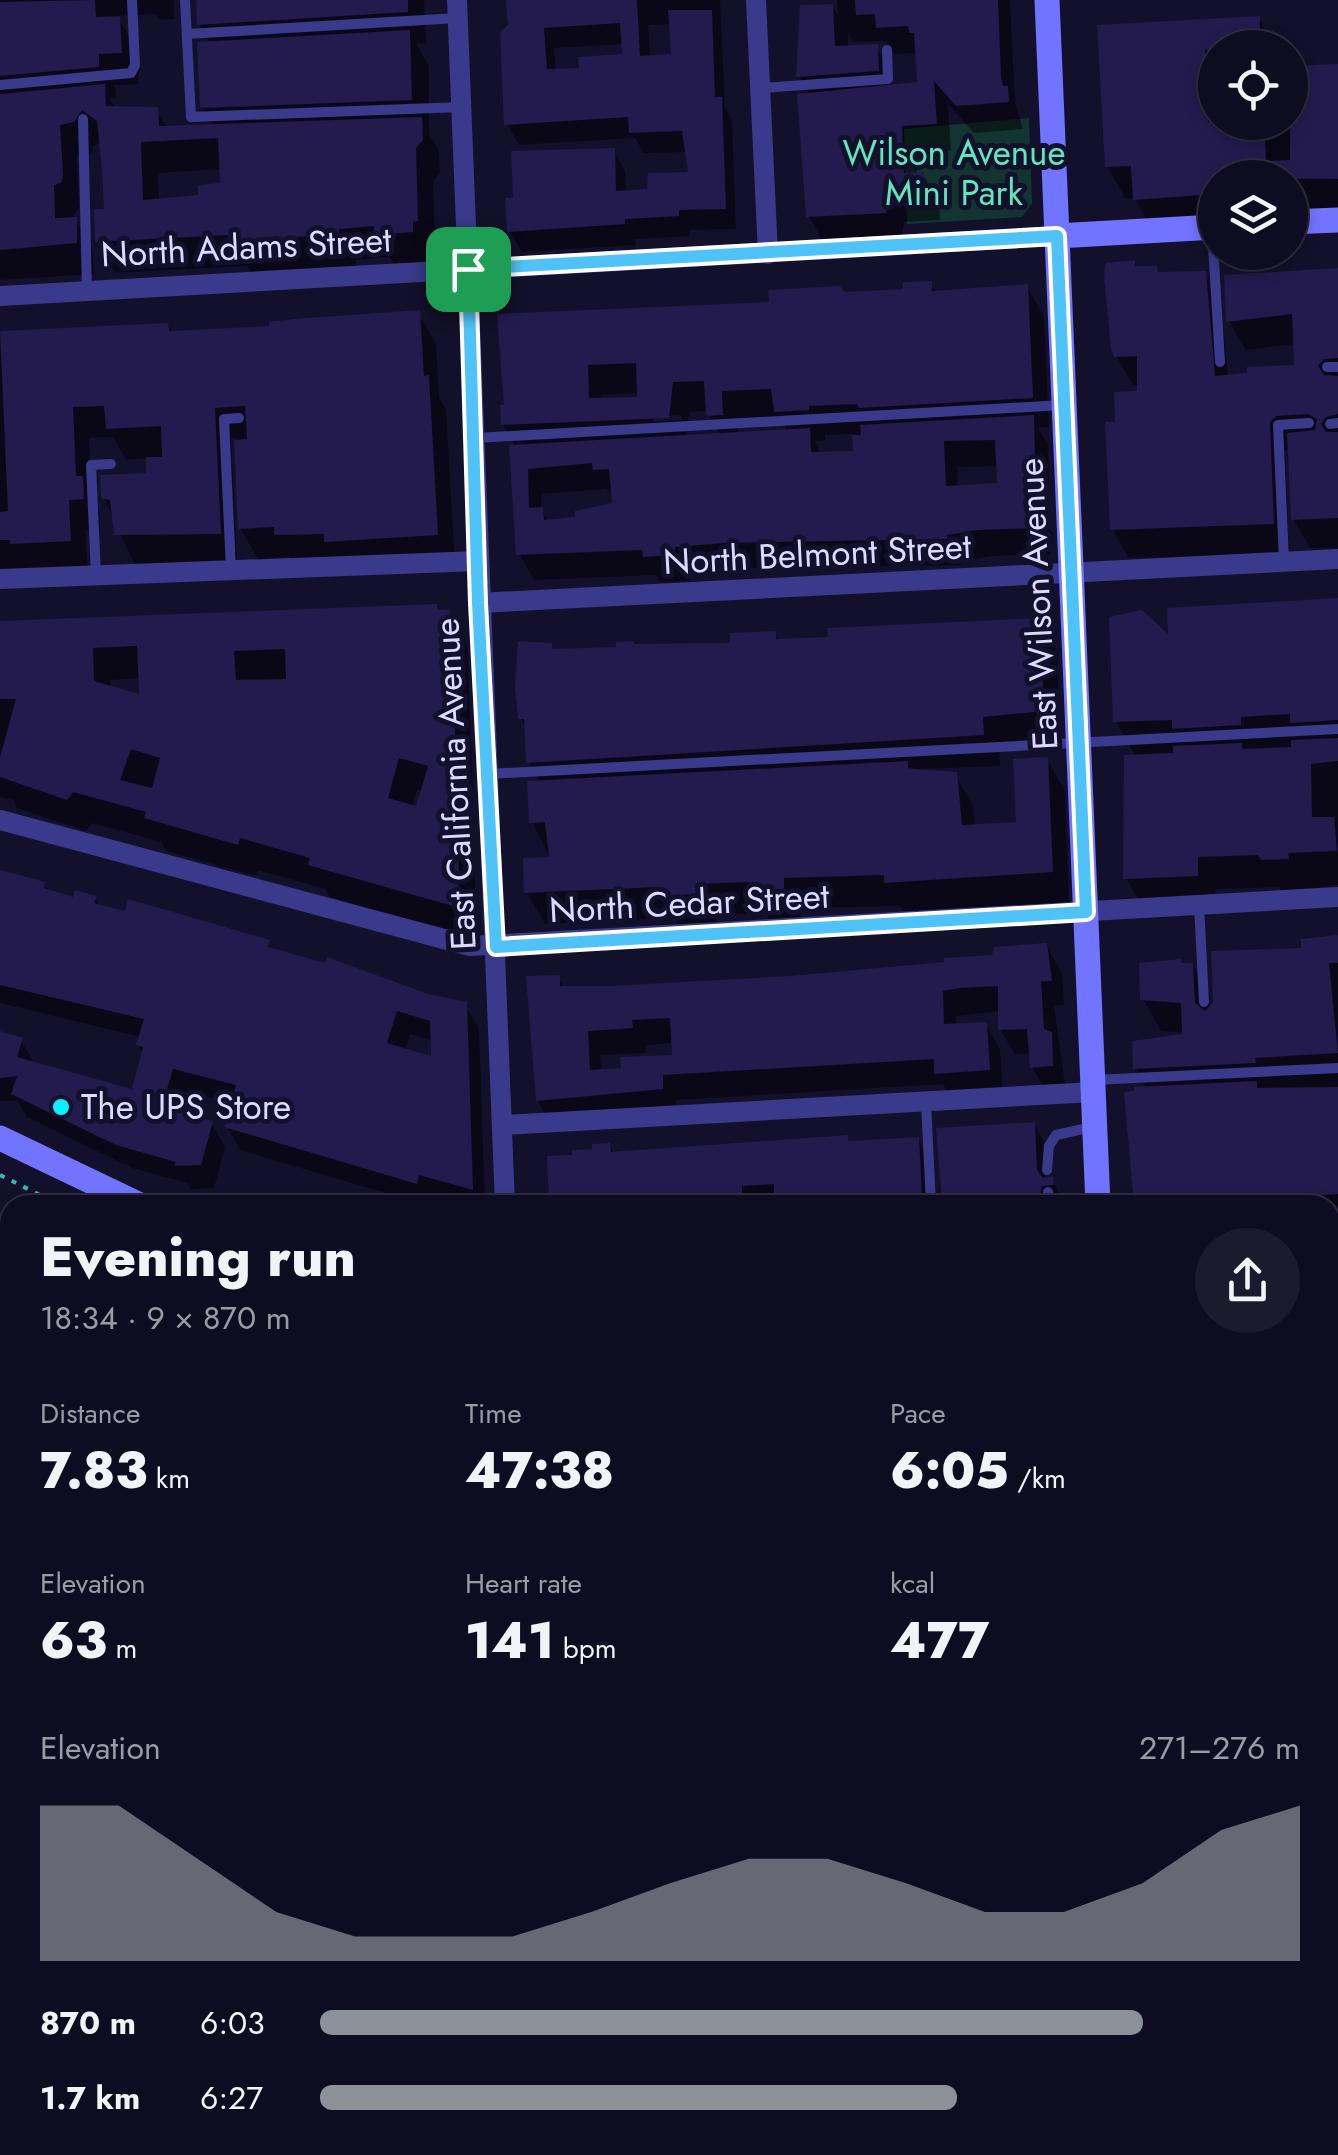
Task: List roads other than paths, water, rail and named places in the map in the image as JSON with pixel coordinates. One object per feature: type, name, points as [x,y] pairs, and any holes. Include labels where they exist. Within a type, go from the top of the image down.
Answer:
[{"type":"street","points":[[756,0],[768,254]]},
{"type":"street","name":"East Wilson Avenue","points":[[1048,0],[1098,1195]]},
{"type":"street","name":"East California Avenue","points":[[457,9],[478,603],[506,1195]]},
{"type":"street","points":[[1308,221],[1338,220]]},
{"type":"street","name":"North Adams Street","points":[[0,296],[1198,228]]},
{"type":"street","name":"North Belmont Street","points":[[478,603],[1338,559]]},
{"type":"street","points":[[0,580],[478,561]]},
{"type":"street","name":"North Cedar Street","points":[[0,820],[448,943],[496,947],[1338,897]]},
{"type":"street","points":[[502,1125],[926,1102],[1094,1086]]},
{"type":"street","points":[[0,1141],[119,1195]]},
{"type":"lane","points":[[0,85],[131,73],[136,65],[132,0]]},
{"type":"lane","points":[[185,0],[191,117],[461,107]]},
{"type":"lane","points":[[187,34],[457,9]]},
{"type":"lane","points":[[760,88],[888,79],[887,50]]},
{"type":"lane","points":[[83,118],[86,291]]},
{"type":"lane","points":[[1215,270],[1220,362]]},
{"type":"lane","points":[[475,438],[1065,404]]},
{"type":"lane","points":[[231,570],[224,419],[239,418]]},
{"type":"lane","points":[[1284,562],[1278,424],[1310,424]]},
{"type":"lane","points":[[96,576],[91,465],[111,464]]},
{"type":"lane","points":[[487,774],[1080,746],[1338,729]]},
{"type":"lane","points":[[1199,905],[1204,1002]]},
{"type":"lane","points":[[1094,1086],[1338,1068]]},
{"type":"lane","points":[[926,1102],[931,1195]]},
{"type":"lane","points":[[1047,1170],[1049,1146],[1056,1135],[1095,1127]]},
{"type":"place","name":"The UPS Store","points":[[61,1107]]},
{"type":"park label","name":"Wilson Avenue Mini Park","points":[[954,173]]}]
